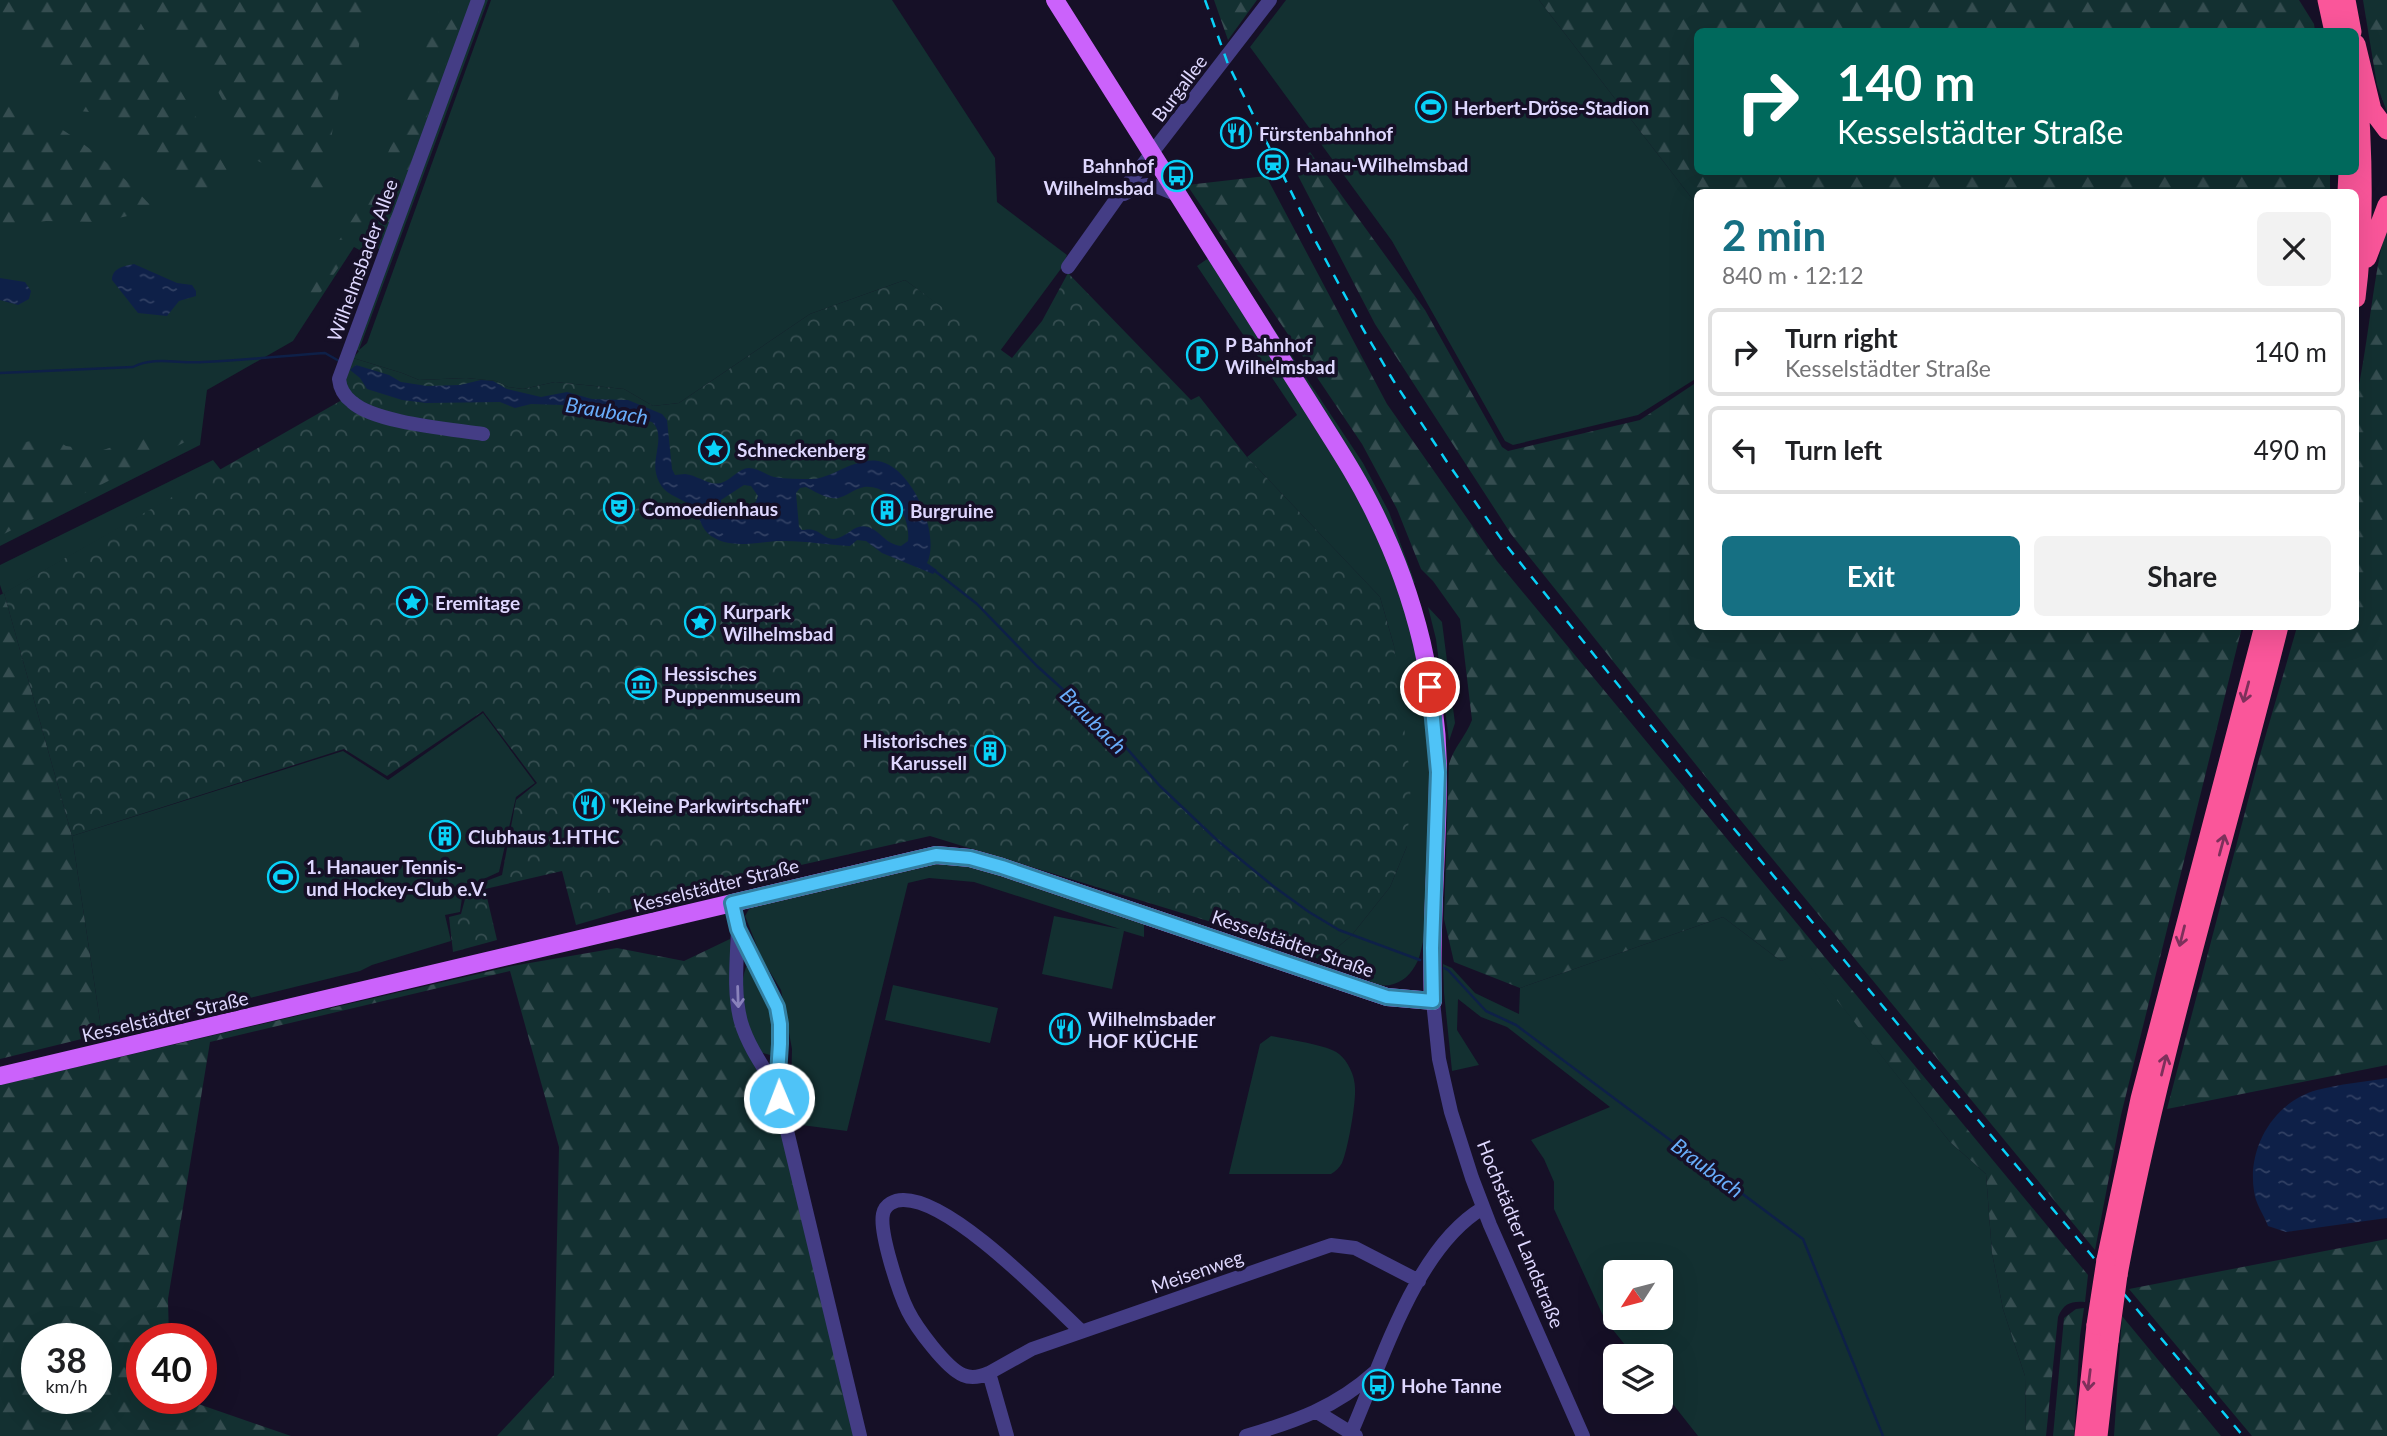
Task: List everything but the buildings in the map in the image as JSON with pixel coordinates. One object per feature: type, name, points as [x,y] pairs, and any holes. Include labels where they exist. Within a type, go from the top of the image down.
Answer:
[{"type":"highway","points":[[2327,0],[2333,28]]},
{"type":"highway","points":[[2346,0],[2351,28]]},
{"type":"highway","points":[[2359,56],[2372,110],[2387,130]]},
{"type":"highway","points":[[2359,101],[2362,208],[2359,252]]},
{"type":"highway","points":[[2359,285],[2371,243],[2387,205]]},
{"type":"highway","points":[[2098,1436],[2109,1340],[2112,1268],[2140,1099],[2263,630]]},
{"type":"highway","points":[[2084,1436],[2095,1325],[2136,1184],[2278,630]]},
{"type":"main road","points":[[1055,0],[1366,495],[1404,583],[1430,687],[1437,751],[1433,1001]]},
{"type":"main road","name":"Kesselstädter Straße","points":[[0,1076],[918,858],[950,855],[1002,867],[1376,993],[1396,999],[1433,1001]]},
{"type":"street","name":"Wilhelmsbader Allee","points":[[478,0],[339,379],[340,388],[353,404],[386,417],[483,434]]},
{"type":"street","name":"Burgallee","points":[[1068,267],[1117,198],[1270,0]]},
{"type":"street","points":[[1117,198],[1142,184],[1178,195]]},
{"type":"street","points":[[732,903],[738,929],[777,1007],[780,1024],[777,1089]]},
{"type":"street","points":[[738,929],[737,993],[741,1023],[777,1089],[860,1436]]},
{"type":"street","name":"Hochstädter Landstraße","points":[[1433,1001],[1442,1075],[1460,1141],[1483,1208],[1583,1436]]},
{"type":"street","points":[[1006,1436],[989,1373],[973,1377],[957,1372],[909,1313],[897,1282],[883,1226],[882,1215],[890,1203],[901,1200],[919,1203],[967,1229],[1011,1265],[1081,1331]]},
{"type":"street","points":[[1317,1412],[1354,1434],[1396,1325],[1419,1280],[1446,1239],[1466,1219],[1483,1208]]},
{"type":"street","name":"Meisenweg","points":[[989,1373],[1032,1349],[1331,1245],[1355,1248],[1419,1280]]},
{"type":"street","points":[[1246,1436],[1317,1412],[1353,1390],[1379,1369]]},
{"type":"street","points":[[1298,1420],[1303,1436]]},
{"type":"green space","points":[[0,0],[475,0],[381,250],[367,244],[363,252],[354,247],[293,341],[207,390],[200,445],[0,546]]},
{"type":"green space","points":[[0,0],[127,0],[230,175],[221,190],[197,197],[168,174],[145,148],[99,113],[79,111],[58,67],[43,69],[3,18],[0,18]]},
{"type":"green space","points":[[142,0],[365,0],[358,53],[342,74],[322,193],[256,160],[212,81],[175,45]]},
{"type":"green space","points":[[443,0],[468,0],[384,239],[359,239],[316,299],[305,295],[380,175]]},
{"type":"green space","points":[[481,0],[488,0],[359,350],[367,343],[491,0],[892,0],[995,158],[997,202],[1067,255],[1063,266],[1000,351],[905,280],[810,314],[679,403],[653,406],[624,389],[555,382],[523,389],[508,387],[496,381],[466,378],[419,380],[353,358],[359,351],[355,349]]},
{"type":"green space","points":[[1214,0],[1257,0],[1228,40]]},
{"type":"green space","points":[[1286,0],[1539,0],[1694,201],[1694,380],[1638,415],[1513,445],[1505,441],[1392,241],[1250,47]]},
{"type":"green space","points":[[1539,0],[2299,0],[2314,24],[2315,28],[1694,28],[1694,175],[2330,175],[2330,189],[1694,189],[1694,201]]},
{"type":"green space","points":[[2363,0],[2387,0],[2387,112],[2377,85]]},
{"type":"green space","points":[[0,102],[46,120],[85,145],[121,175],[155,210],[100,222],[46,221],[0,227]]},
{"type":"green space","points":[[1310,152],[1425,310],[1502,447],[1508,451],[1640,420],[1694,384],[1694,630],[2241,630],[2121,1115],[2095,1250],[1733,811],[1511,534],[1375,324],[1294,168]]},
{"type":"green space","points":[[1266,176],[1387,404],[1497,561],[2088,1275],[2085,1302],[2068,1304],[2058,1317],[2046,1436],[2026,1436],[2025,1376],[2003,1309],[1992,1253],[1986,1174],[1950,1142],[1800,954],[1781,961],[1723,917],[1520,988],[1454,962],[1444,919],[1449,764],[1472,720],[1460,619],[1421,569],[1397,509],[1362,444],[1187,185]]},
{"type":"green space","points":[[2387,223],[2387,1065],[2167,1109],[2260,755],[2296,630],[2359,630],[2359,382]]},
{"type":"green space","points":[[1222,251],[1363,463],[1389,512],[1415,583],[1406,579]]},
{"type":"green space","points":[[1210,257],[1362,498],[1400,585],[1432,724],[1429,931],[1412,971],[1400,982],[1390,985],[1375,984],[1354,971],[1322,960],[1351,936],[1390,887],[1407,846],[1394,646],[1380,597],[1247,457],[1297,415],[1197,266]]},
{"type":"green space","name":"Kurpark Wilhelmsbad","points":[[1068,273],[1191,400],[1199,396],[1247,457],[1380,597],[1394,646],[1411,783],[1407,846],[1390,887],[1351,936],[1322,960],[1244,932],[930,836],[712,885],[576,925],[562,871],[485,889],[497,940],[453,952],[449,917],[461,914],[468,888],[502,875],[516,800],[537,783],[483,711],[387,776],[344,749],[72,836],[4,593],[349,396],[345,381],[353,358],[419,380],[466,378],[496,381],[508,387],[523,389],[555,382],[624,389],[653,406],[679,403],[810,314],[905,280],[1012,358],[1042,321]]},
{"type":"green space","points":[[51,437],[66,446],[100,451],[143,437],[189,440],[0,536],[0,447]]},
{"type":"green space","points":[[213,460],[221,470],[3,594],[0,565]]},
{"type":"green space","points":[[4,593],[72,836],[102,1034],[0,1059],[0,595]]},
{"type":"green space","points":[[1428,607],[1442,622],[1455,723],[1449,741],[1436,639]]},
{"type":"green space","name":"1. Hanauer Tennis- und Hockey-Club e.V.","points":[[483,713],[535,783],[516,797],[499,872],[477,882],[464,884],[460,912],[445,915],[451,941],[360,971],[102,1034],[72,836],[343,751],[388,780]]},
{"type":"green space","points":[[924,864],[969,864],[1144,921],[1144,937],[1124,931],[1112,989],[1042,974],[1054,916],[1120,929],[974,882],[929,878],[908,883],[847,1131],[794,1124],[792,1049],[781,990],[762,959],[745,916],[752,904]]},
{"type":"green space","points":[[1723,917],[1781,961],[1800,953],[1950,1142],[1986,1174],[1992,1253],[2003,1309],[2025,1376],[2026,1436],[1698,1436],[1673,1404],[1673,1344],[1624,1344],[1613,1330],[1673,1330],[1673,1260],[1603,1260],[1603,1316],[1554,1209],[1554,1182],[1544,1159],[1531,1140],[1610,1107],[1507,1027],[1481,1017],[1458,999],[1457,1030],[1479,1065],[1452,1071],[1443,964],[1452,968],[1475,993],[1519,1014],[1520,988]]},
{"type":"green space","points":[[730,939],[734,1001],[772,1091],[855,1436],[497,1436],[554,1375],[559,1147],[510,971],[210,1042],[168,1299],[169,1323],[126,1323],[126,1414],[217,1414],[217,1410],[291,1436],[0,1436],[0,1085],[512,966],[617,948],[684,961]]},
{"type":"green space","points":[[746,967],[753,967],[773,1007],[776,1049],[770,1055],[759,1052],[746,1022],[742,989]]},
{"type":"green space","points":[[893,985],[998,1008],[990,1043],[885,1020]]},
{"type":"green space","points":[[1271,1036],[1334,1051],[1350,1069],[1355,1088],[1351,1126],[1342,1163],[1331,1174],[1229,1174],[1260,1044]]},
{"type":"green space","points":[[2387,1239],[2387,1436],[2252,1436],[2129,1289]]},
{"type":"green space","points":[[2084,1308],[2074,1436],[2053,1436],[2064,1318],[2076,1309]]},
{"type":"green space","points":[[2122,1316],[2221,1436],[2114,1436]]},
{"type":"water","points":[[134,264],[177,283],[192,285],[196,296],[179,301],[167,316],[138,313],[112,280],[116,270]]},
{"type":"water","points":[[0,278],[25,282],[31,291],[29,299],[18,305],[0,300]]},
{"type":"water","points":[[356,365],[389,375],[401,382],[427,386],[460,385],[481,380],[493,381],[507,389],[541,397],[567,392],[592,399],[628,400],[662,414],[667,420],[672,469],[675,475],[690,475],[712,483],[721,483],[749,468],[774,477],[812,479],[861,462],[878,461],[902,475],[912,488],[927,520],[930,551],[927,563],[937,570],[933,574],[882,553],[866,541],[857,540],[850,546],[785,541],[738,544],[711,536],[690,505],[661,486],[655,467],[658,433],[652,422],[619,414],[607,418],[585,409],[562,405],[531,404],[515,408],[500,402],[426,403],[402,400],[367,389],[360,378],[350,370]],"holes":[[[744,485],[751,486],[758,496],[752,507],[738,514],[721,509],[721,500]],[[806,487],[830,498],[841,497],[864,487],[883,491],[891,496],[903,513],[908,541],[901,546],[896,545],[863,526],[834,539],[813,530],[802,530],[799,527],[796,493],[800,488]]]},
{"type":"water","points":[[2387,1078],[2387,1218],[2286,1232],[2268,1226],[2255,1195],[2253,1175],[2260,1143],[2276,1116],[2302,1096],[2317,1090]]},
{"type":"waterway","name":"Braubach","points":[[0,373],[133,367],[158,361],[203,362],[325,353],[339,361]]},
{"type":"waterway","name":"Braubach","points":[[935,571],[977,604],[1037,666],[1122,743],[1160,786],[1218,841],[1273,886],[1339,930],[1420,960]]},
{"type":"waterway","name":"Braubach","points":[[1444,968],[1486,1011],[1516,1025],[1803,1239],[1883,1436]]},
{"type":"railway","points":[[1205,0],[1228,64],[1315,240],[1363,329],[1447,462],[1502,540],[1720,812],[2243,1436]]},
{"type":"place","name":"Herbert-Dröse-Stadion","points":[[1431,107]]},
{"type":"place","name":"Fürstenbahnhof","points":[[1236,133]]},
{"type":"place","name":"Hanau-Wilhelmsbad","points":[[1273,164]]},
{"type":"place","name":"Bahnhof Wilhelmsbad","points":[[1177,176]]},
{"type":"place","name":"P Bahnhof Wilhelmsbad","points":[[1202,355]]},
{"type":"place","name":"Schneckenberg","points":[[714,449]]},
{"type":"place","name":"Comoedienhaus","points":[[619,508]]},
{"type":"place","name":"Burgruine","points":[[887,510]]},
{"type":"place","name":"Eremitage","points":[[412,602]]},
{"type":"place","name":"Kurpark Wilhelmsbad","points":[[700,622]]},
{"type":"place","name":"Hessisches Puppenmuseum","points":[[641,684]]},
{"type":"place","name":"Historisches Karussell","points":[[990,751]]},
{"type":"place","name":"\"Kleine Parkwirtschaft\"","points":[[589,805]]},
{"type":"place","name":"Clubhaus 1.HTHC","points":[[445,836]]},
{"type":"place","name":"1. Hanauer Tennis- und Hockey-Club e.V.","points":[[283,877]]},
{"type":"place","name":"Wilhelmsbader HOF KÜCHE","points":[[1065,1029]]},
{"type":"place","name":"Hohe Tanne","points":[[1378,1385]]},
{"type":"route","points":[[779,1098],[777,1089],[780,1024],[777,1007],[738,929],[732,903],[936,855],[970,858],[1002,867],[1387,997],[1433,1001],[1432,948],[1438,772],[1430,687]]}]
